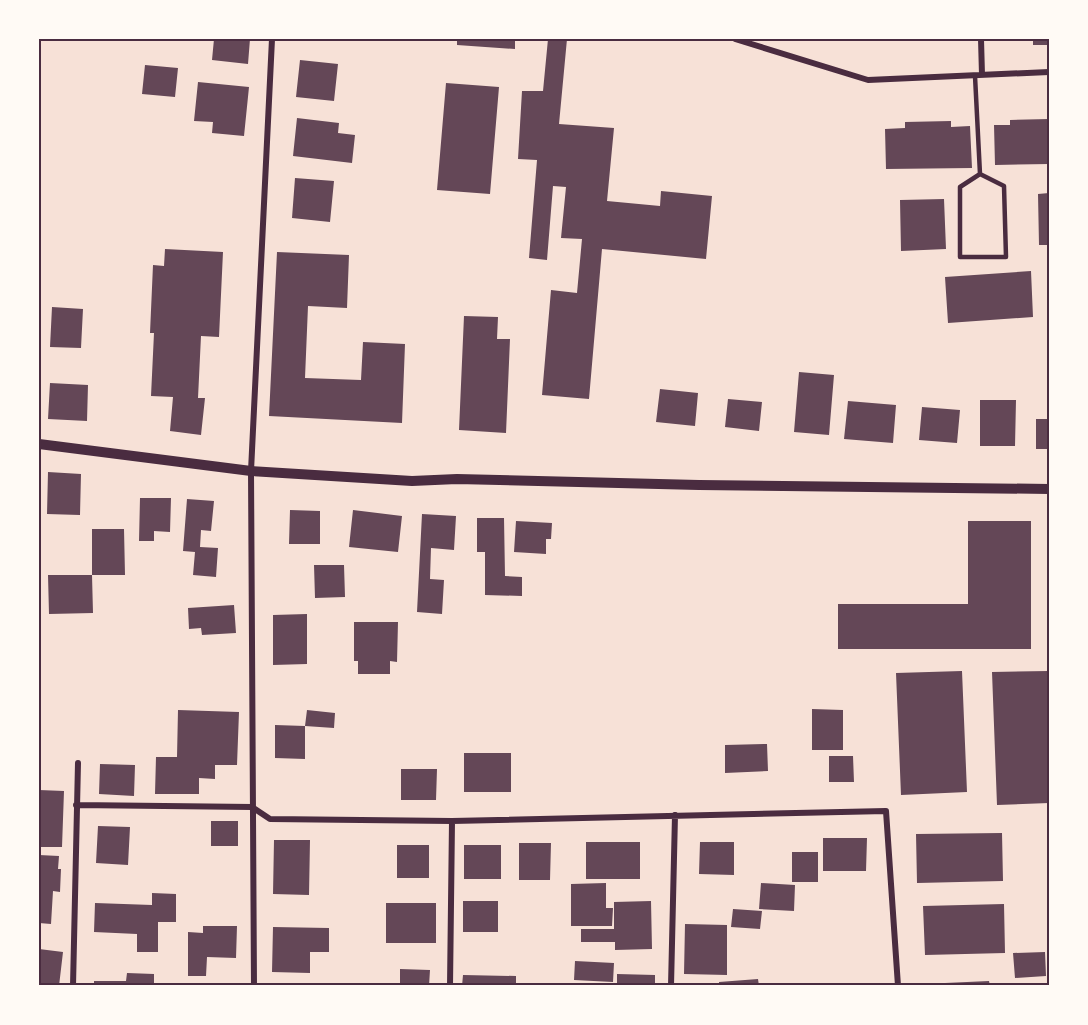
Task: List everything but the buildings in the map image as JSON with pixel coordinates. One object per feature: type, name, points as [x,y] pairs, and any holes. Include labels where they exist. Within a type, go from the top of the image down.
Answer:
[{"type":"street","points":[[254,986],[251,471],[272,39]]},
{"type":"street","points":[[735,39],[868,80],[1049,72]]},
{"type":"street","points":[[981,39],[982,75]]},
{"type":"street","points":[[39,444],[251,471],[412,481],[457,479],[699,485],[1049,489]]},
{"type":"street","points":[[72,986],[78,763]]},
{"type":"street","points":[[76,805],[252,807],[270,819],[452,821],[886,811],[898,986]]},
{"type":"street","points":[[671,986],[675,815]]},
{"type":"street","points":[[450,986],[452,821]]},
{"type":"lane","points":[[975,76],[980,174]]},
{"type":"lane","points":[[980,174],[1004,186],[1006,257],[960,257],[960,187],[980,174]]}]
